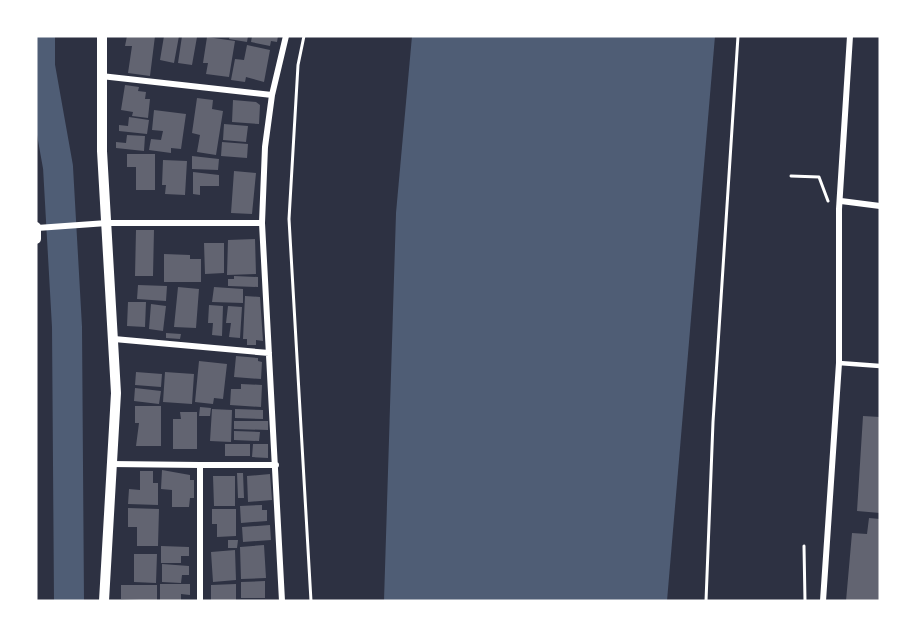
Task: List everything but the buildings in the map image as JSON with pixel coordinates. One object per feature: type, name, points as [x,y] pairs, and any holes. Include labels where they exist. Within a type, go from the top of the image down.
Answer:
[{"type":"street","points":[[102,36],[101,76],[116,393],[110,464],[104,601]]},
{"type":"street","points":[[282,601],[262,223],[265,147],[272,95],[286,36]]},
{"type":"street","points":[[823,601],[838,363],[841,201],[850,36]]},
{"type":"street","points":[[101,76],[272,95]]},
{"type":"street","points":[[841,201],[880,206]]},
{"type":"street","points":[[36,239],[36,228],[107,223],[262,223]]},
{"type":"street","points":[[114,339],[269,353]]},
{"type":"street","points":[[110,464],[276,465]]},
{"type":"street","points":[[200,465],[200,601]]},
{"type":"lane","points":[[838,363],[880,366]]},
{"type":"path","points":[[304,36],[298,65],[289,219],[311,601]]},
{"type":"path","points":[[706,601],[713,422],[738,36]]},
{"type":"path","points":[[791,176],[819,177],[831,209]]},
{"type":"path","points":[[804,546],[805,601]]},
{"type":"water","points":[[412,36],[715,36],[667,601],[384,601],[396,213]]},
{"type":"waterway","points":[[40,36],[40,66],[58,167],[67,327],[69,601]]}]
